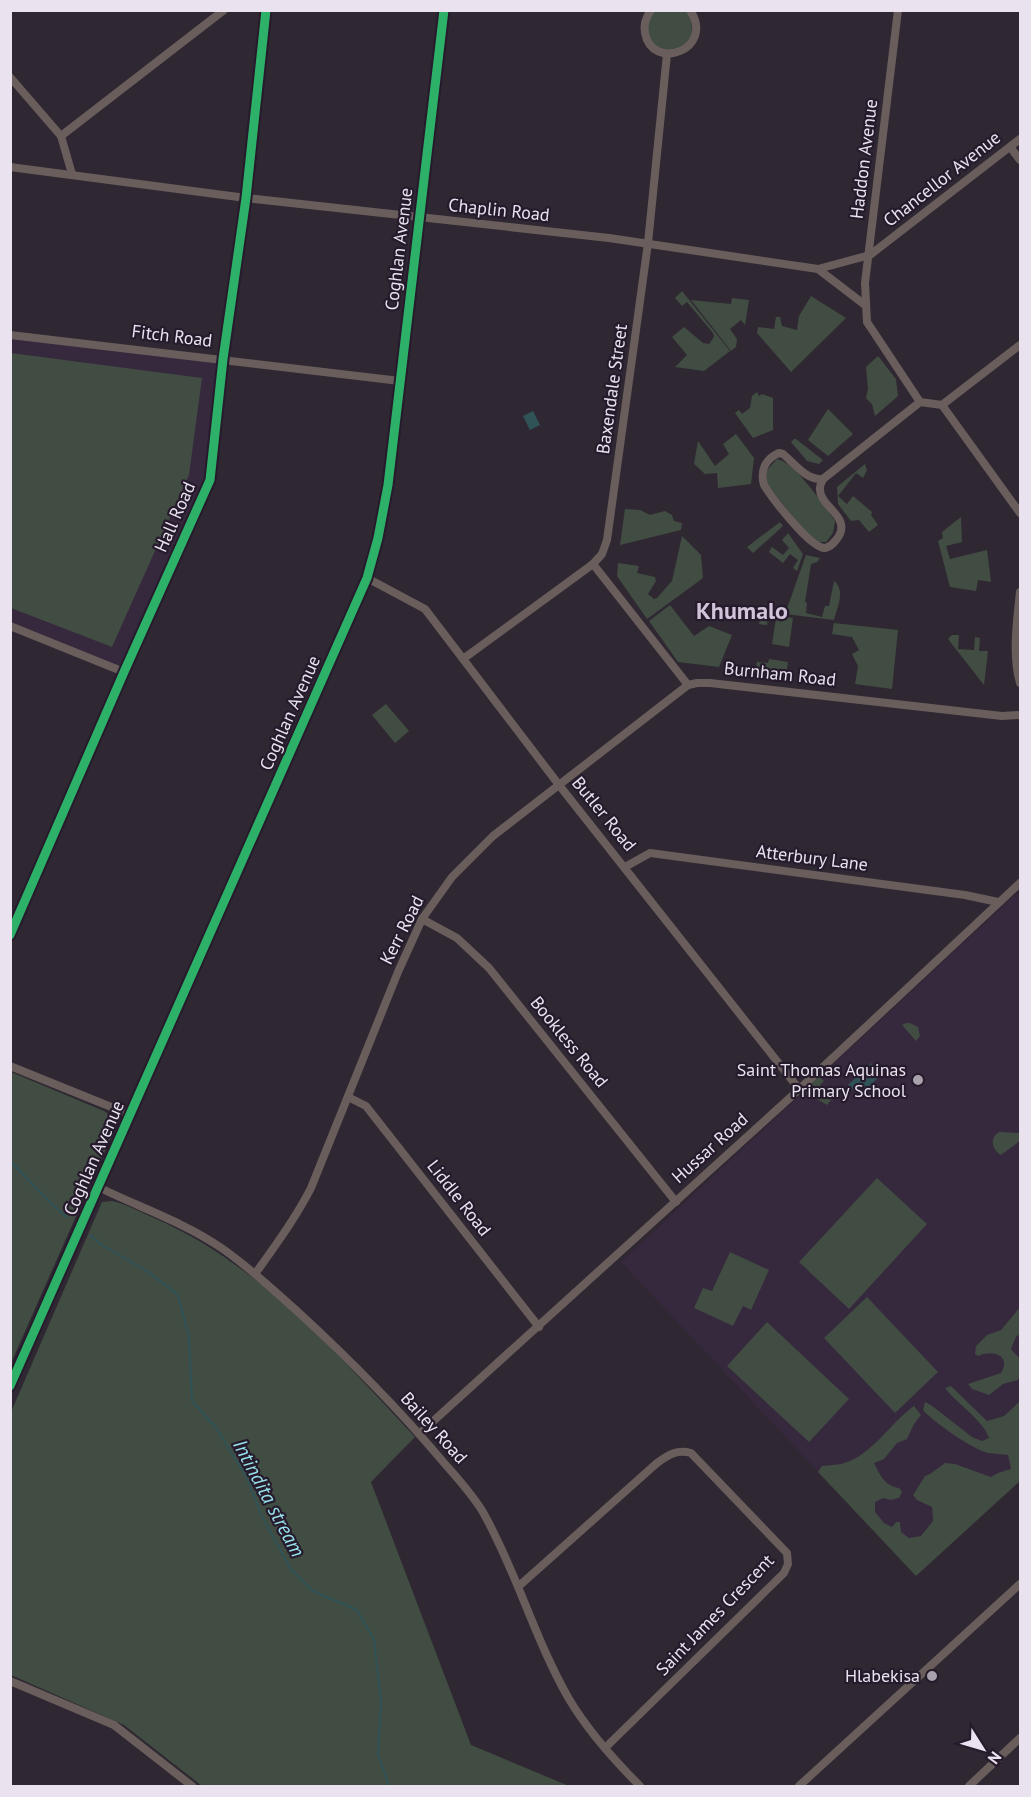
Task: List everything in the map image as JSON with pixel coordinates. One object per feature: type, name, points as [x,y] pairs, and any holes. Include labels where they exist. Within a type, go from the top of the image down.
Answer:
[{"type":"street","points":[[61,136],[224,10]]},
{"type":"street","name":"Hall Road","points":[[10,935],[210,480],[267,10]]},
{"type":"street","name":"Coghlan Avenue","points":[[10,1386],[367,578],[378,538],[388,485],[444,10]]},
{"type":"street","points":[[651,10],[644,25],[645,35],[649,44],[657,51],[667,54],[677,53],[693,40],[696,31],[695,20],[690,10]]},
{"type":"street","name":"Haddon Avenue","points":[[865,308],[865,283],[898,10]]},
{"type":"street","name":"Baxendale Street","points":[[463,659],[592,564],[602,554],[607,540],[648,243],[667,54]]},
{"type":"street","points":[[10,76],[61,136],[72,174]]},
{"type":"street","name":"Chancellor Avenue","points":[[818,269],[870,255],[1020,139]]},
{"type":"street","points":[[1011,148],[1020,160]]},
{"type":"street","name":"Chaplin Road","points":[[10,167],[246,198],[648,243],[818,269],[865,308]]},
{"type":"street","points":[[865,308],[867,321],[872,331],[920,402]]},
{"type":"street","name":"Fitch Road","points":[[10,335],[400,381]]},
{"type":"street","points":[[823,479],[815,480],[809,477],[779,453],[771,457],[763,468],[762,476],[769,493],[809,541],[825,548],[832,545],[841,531],[840,520],[821,495],[819,488],[823,479],[920,402],[942,405],[1020,345]]},
{"type":"street","points":[[942,405],[1020,513]]},
{"type":"street","points":[[592,564],[688,685]]},
{"type":"street","name":"Butler Road","points":[[367,578],[425,609],[559,785],[800,1089]]},
{"type":"street","points":[[1020,592],[1017,661],[1020,683]]},
{"type":"street","points":[[10,626],[124,672]]},
{"type":"street","name":"Burnham Road","points":[[688,685],[697,682],[711,683],[1002,716],[1020,715]]},
{"type":"street","name":"Kerr Road","points":[[255,1274],[301,1208],[311,1188],[398,972],[422,919],[452,877],[493,836],[688,685]]},
{"type":"street","name":"Atterbury Lane","points":[[625,867],[650,853],[954,893],[998,902]]},
{"type":"street","name":"Hussar Road","points":[[419,1434],[800,1089],[1020,883]]},
{"type":"street","name":"Bookless Road","points":[[422,919],[457,938],[489,968],[676,1202]]},
{"type":"street","points":[[10,1066],[131,1115]]},
{"type":"street","name":"Liddle Road","points":[[348,1097],[366,1106],[538,1327]]},
{"type":"street","name":"Bailey Road","points":[[98,1187],[201,1236],[255,1274],[340,1350],[419,1434],[483,1512],[519,1586],[537,1634],[582,1719],[640,1786]]},
{"type":"street","name":"Saint James Crescent","points":[[519,1586],[657,1463],[678,1452],[695,1457],[787,1553],[788,1564],[784,1573],[605,1748]]},
{"type":"street","points":[[799,1786],[1020,1584]]},
{"type":"street","points":[[10,1681],[114,1725],[192,1786]]},
{"type":"street","points":[[969,1786],[1020,1738]]},
{"type":"shaded area","points":[[10,339],[220,362],[207,479],[122,667],[11,622]]},
{"type":"shaded area","name":"Saint Thomas Aquinas Primary School","points":[[1017,893],[1020,898],[1020,1481],[916,1576],[621,1262]]},
{"type":"green space","points":[[651,11],[690,11],[693,40],[667,54],[649,44],[647,15]]},
{"type":"green space","points":[[682,291],[730,351],[704,371],[675,367],[687,355],[672,337],[684,327],[703,343],[709,344],[714,337],[687,302],[682,306],[675,298]]},
{"type":"green space","points":[[811,296],[846,318],[791,372],[757,333],[758,327],[774,329],[776,317],[780,317],[782,326],[797,330],[799,316]]},
{"type":"green space","points":[[732,298],[749,300],[745,325],[741,320],[730,329],[737,339],[736,347],[731,351],[691,300],[731,304]]},
{"type":"green space","points":[[11,353],[202,378],[189,475],[112,647],[11,608]]},
{"type":"green space","points":[[878,356],[896,379],[898,396],[875,416],[872,404],[866,398],[868,389],[866,367]]},
{"type":"green space","points":[[757,392],[759,396],[762,394],[773,398],[773,430],[753,438],[735,413],[739,410],[742,414],[750,408],[752,396]]},
{"type":"green space","points":[[828,409],[853,434],[828,456],[808,440]]},
{"type":"green space","points":[[736,434],[754,458],[751,484],[718,488],[717,473],[705,474],[694,464],[698,441],[715,466],[729,454],[723,444]]},
{"type":"green space","points":[[794,439],[823,460],[819,464],[807,461],[791,442]]},
{"type":"green space","points":[[777,459],[800,476],[835,521],[833,533],[826,542],[818,542],[808,536],[767,484],[766,471]]},
{"type":"green space","points":[[865,464],[867,470],[863,478],[856,473],[838,496],[847,504],[853,496],[872,512],[871,515],[878,525],[869,532],[859,520],[851,521],[838,504],[837,487]]},
{"type":"green space","points":[[625,509],[640,510],[650,515],[665,511],[672,515],[674,521],[682,523],[681,530],[620,545]]},
{"type":"green space","points":[[961,517],[962,542],[946,546],[950,559],[987,550],[991,582],[978,580],[976,591],[950,587],[938,541],[943,538],[942,532]]},
{"type":"green space","points":[[780,522],[783,526],[753,553],[747,547]]},
{"type":"green space","points":[[788,533],[803,554],[797,571],[793,568],[798,560],[790,554],[783,563],[769,552],[772,547],[783,555],[789,548],[782,540]]},
{"type":"green space","points":[[682,536],[701,555],[703,578],[647,619],[617,576],[618,563],[639,566],[637,573],[655,577],[656,581],[648,594],[654,599],[657,598],[672,581]]},
{"type":"green space","points":[[806,555],[820,558],[811,564],[805,602],[807,603],[806,613],[822,617],[825,606],[829,606],[834,581],[838,585],[840,594],[834,620],[785,614]]},
{"type":"green space","points":[[670,605],[694,636],[709,626],[732,635],[719,667],[678,662],[649,621]]},
{"type":"green space","points":[[761,613],[793,618],[789,647],[772,644],[776,618],[768,617],[767,625],[759,624]]},
{"type":"green space","points":[[834,623],[898,630],[892,689],[855,684],[858,666],[852,654],[859,650],[852,637],[832,634]]},
{"type":"green space","points":[[952,635],[959,635],[958,649],[974,650],[975,637],[980,638],[979,651],[988,651],[984,685],[948,639]]},
{"type":"green space","points":[[769,659],[788,662],[786,676],[755,672],[757,662],[768,663]]},
{"type":"green space","points":[[386,704],[409,731],[395,743],[372,715]]},
{"type":"green space","points":[[906,1023],[918,1027],[920,1036],[916,1041],[902,1025]]},
{"type":"green space","points":[[11,1072],[104,1111],[112,1118],[115,1128],[11,1363]]},
{"type":"green space","points":[[817,1075],[824,1081],[820,1085],[832,1099],[827,1105],[808,1094],[804,1098],[798,1093]]},
{"type":"green space","points":[[999,1132],[1020,1133],[1020,1141],[1001,1155],[995,1150],[993,1144],[994,1137]]},
{"type":"green space","points":[[877,1178],[927,1224],[849,1309],[799,1262]]},
{"type":"green space","points":[[112,1201],[133,1208],[192,1237],[229,1260],[263,1286],[327,1344],[415,1437],[371,1482],[471,1745],[569,1786],[202,1786],[124,1725],[11,1675],[11,1412],[102,1202]]},
{"type":"green space","points":[[730,1252],[769,1270],[751,1310],[743,1306],[733,1326],[694,1308],[703,1288],[712,1291]]},
{"type":"green space","points":[[867,1297],[938,1372],[895,1413],[824,1338]]},
{"type":"green space","points":[[1020,1307],[1020,1334],[1016,1337],[1011,1349],[1020,1359],[1018,1380],[1003,1384],[989,1395],[972,1389],[968,1384],[1001,1373],[1004,1367],[1004,1362],[999,1355],[989,1353],[978,1356],[975,1354],[976,1346],[987,1335],[1001,1330]]},
{"type":"green space","points":[[767,1322],[849,1399],[809,1442],[727,1366]]},
{"type":"green space","points":[[951,1386],[987,1421],[1004,1416],[1020,1401],[1020,1481],[916,1576],[818,1472],[822,1466],[841,1464],[862,1454],[914,1406],[921,1415],[907,1439],[897,1443],[884,1459],[874,1463],[883,1479],[902,1492],[899,1498],[891,1500],[883,1498],[875,1502],[875,1512],[884,1523],[892,1527],[896,1522],[900,1522],[901,1532],[909,1538],[921,1536],[933,1521],[932,1507],[917,1500],[913,1495],[925,1476],[945,1463],[955,1464],[991,1477],[1011,1469],[1008,1455],[988,1453],[972,1446],[944,1428],[923,1410],[925,1402],[972,1437],[982,1441],[989,1438],[976,1418],[945,1388]]},
{"type":"water","points":[[533,411],[540,425],[530,430],[523,416]]},
{"type":"water","points":[[871,1063],[881,1075],[859,1096],[848,1085]]},
{"type":"waterway","points":[[10,1161],[67,1217]]},
{"type":"waterway","name":"Intindita stream","points":[[90,1235],[100,1244],[147,1271],[178,1295],[189,1337],[192,1401],[217,1429],[247,1478],[261,1514],[290,1568],[313,1591],[357,1610],[374,1640],[381,1702],[378,1754],[389,1786]]},
{"type":"cycle path","points":[[10,935],[210,480],[223,359],[246,198],[266,10]]},
{"type":"cycle path","points":[[10,1386],[367,578],[378,538],[388,485],[444,10]]},
{"type":"place","name":"Saint Thomas Aquinas Primary School","points":[[918,1080]]},
{"type":"place","name":"Hlabekisa","points":[[932,1676]]},
{"type":"district","name":"Khumalo","points":[[742,611]]}]
